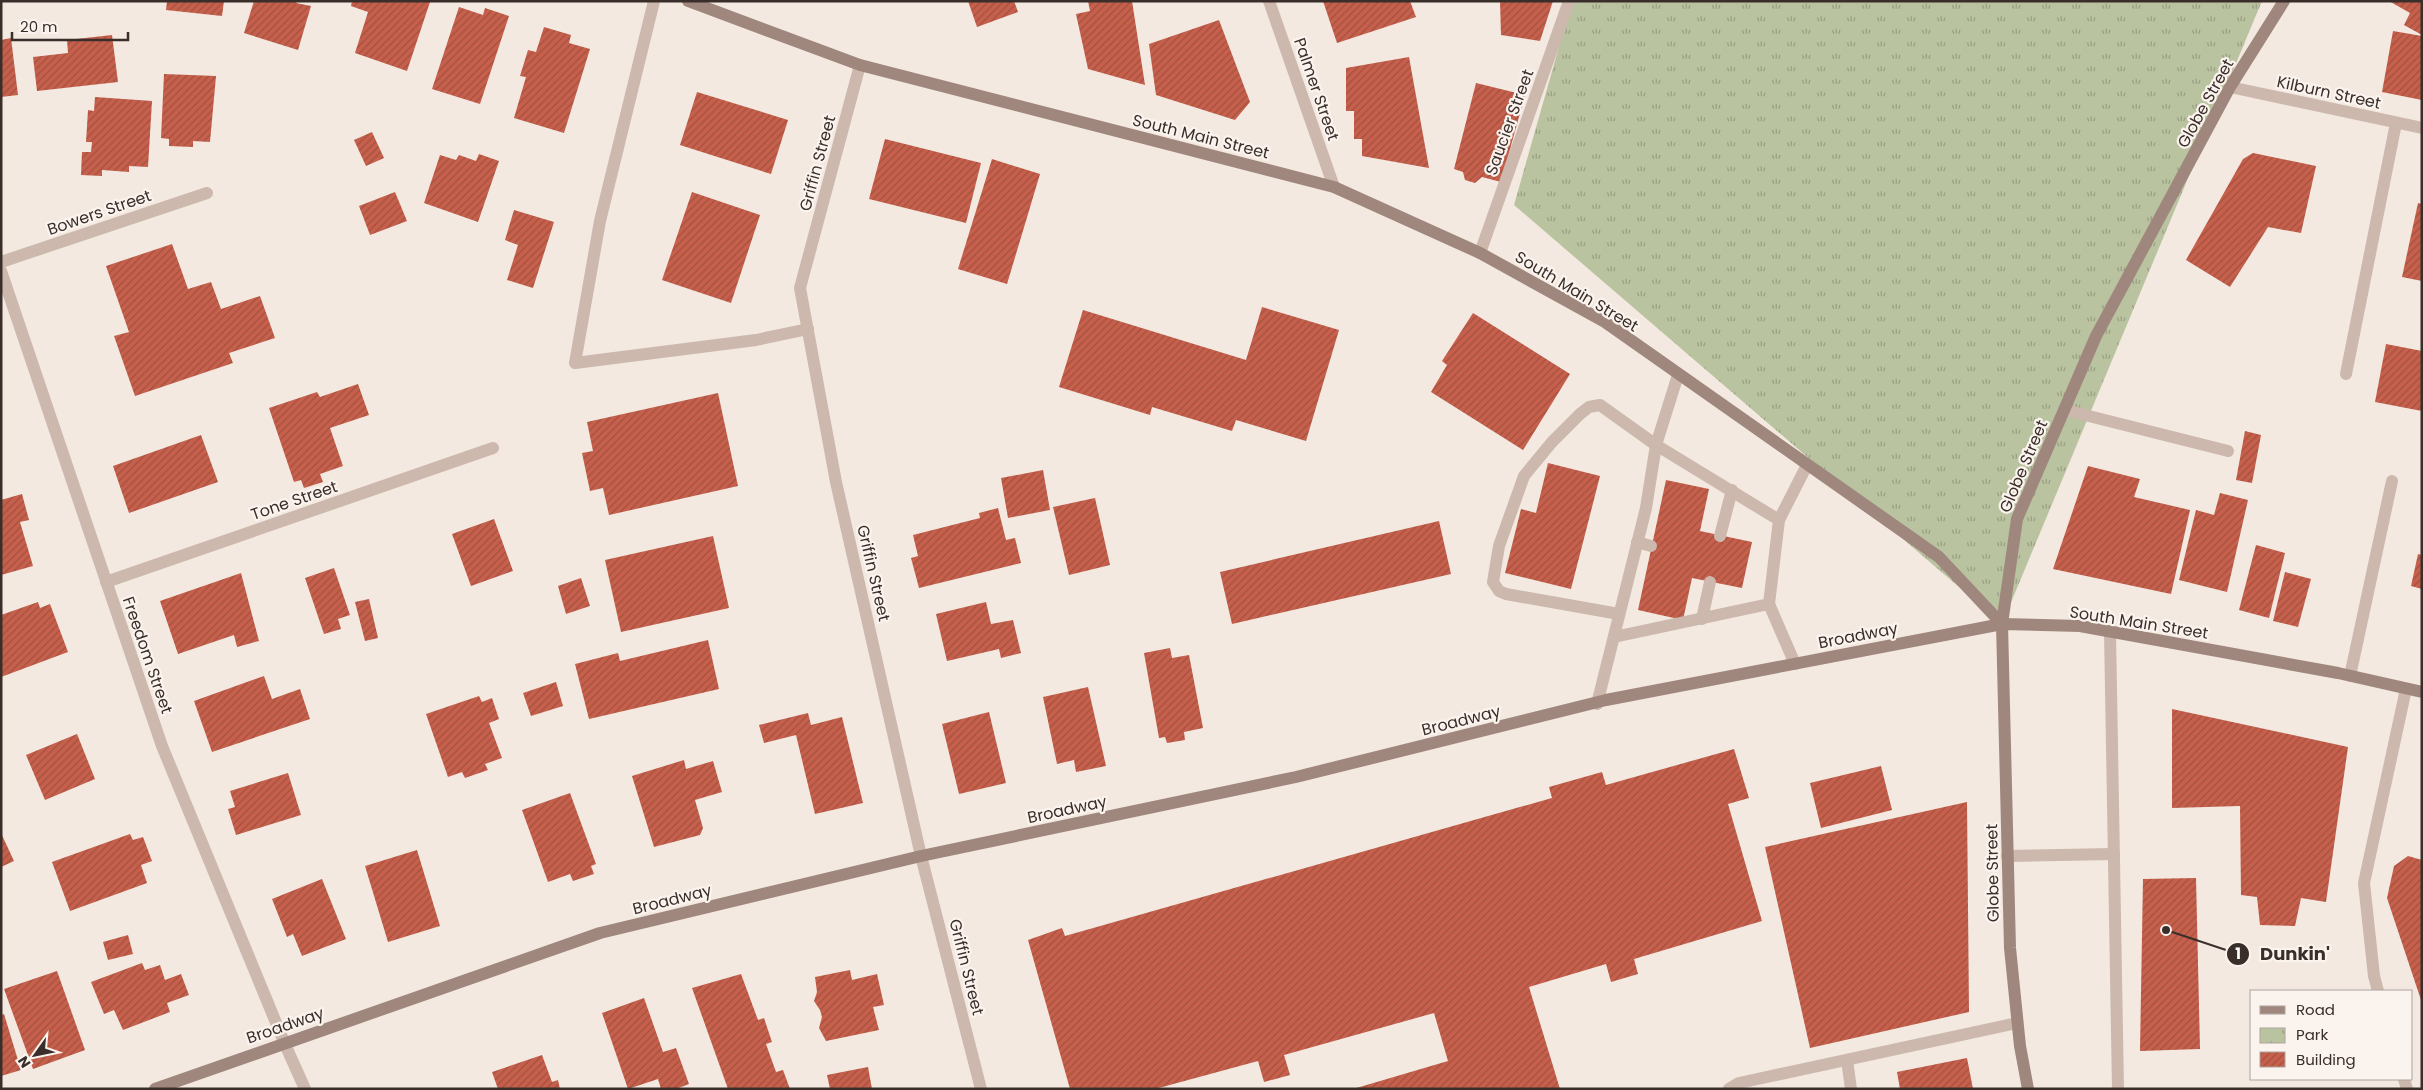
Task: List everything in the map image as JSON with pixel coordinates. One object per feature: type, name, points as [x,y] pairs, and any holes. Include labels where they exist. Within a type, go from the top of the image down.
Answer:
[{"type":"main road","name":"South Main Street","points":[[688,1],[860,64],[1334,187],[1480,253],[1604,322],[1938,557],[2002,624],[2080,626],[2350,676],[2422,692]]},
{"type":"main road","name":"Globe Street","points":[[2028,1089],[2010,948],[2002,624],[2017,519],[2096,336],[2230,88],[2284,1]]},
{"type":"main road","name":"Broadway","points":[[155,1089],[284,1042],[600,933],[921,856],[1296,777],[1597,704],[1606,700],[2002,624]]},
{"type":"street","points":[[654,1],[600,221],[575,363],[756,340],[808,329]]},
{"type":"street","name":"Palmer Street","points":[[1269,1],[1334,187]]},
{"type":"street","name":"Saucier Street","points":[[1480,253],[1569,1]]},
{"type":"street","name":"Griffin Street","points":[[860,64],[800,288],[836,482],[921,856],[981,1089]]},
{"type":"street","name":"Kilburn Street","points":[[2230,88],[2422,128]]},
{"type":"street","points":[[2346,374],[2396,123]]},
{"type":"street","name":"Bowers Street","points":[[1,262],[207,193]]},
{"type":"street","name":"Freedom Street","points":[[1,270],[162,746],[305,1089]]},
{"type":"street","points":[[1597,704],[1646,508],[1656,445],[1678,375]]},
{"type":"street","points":[[1619,614],[1499,591],[1493,582],[1499,546],[1524,476],[1552,442],[1589,407],[1600,405],[1656,445],[1779,520]]},
{"type":"street","points":[[2065,410],[2228,451]]},
{"type":"street","name":"Tone Street","points":[[106,582],[493,448]]},
{"type":"street","points":[[1794,664],[1769,604],[1779,520],[1807,465]]},
{"type":"street","points":[[2350,676],[2392,481]]},
{"type":"street","points":[[1720,536],[1732,490]]},
{"type":"street","points":[[1637,542],[1651,546]]},
{"type":"street","points":[[1702,619],[1710,582]]},
{"type":"street","points":[[1614,637],[1769,604]]},
{"type":"street","points":[[2110,632],[2118,1089]]},
{"type":"street","points":[[2378,990],[2374,976],[2364,883],[2406,689]]},
{"type":"street","points":[[2007,856],[2114,854]]},
{"type":"street","points":[[1729,1089],[1739,1083],[2018,1022]]},
{"type":"street","points":[[1847,1060],[1851,1089]]},
{"type":"green space","points":[[1572,1],[2262,1],[2002,624],[1514,205]]},
{"type":"building","points":[[167,1],[224,1],[222,16],[166,10]]},
{"type":"building","points":[[254,1],[297,1],[296,3],[311,6],[298,50],[244,33]]},
{"type":"building","points":[[352,1],[430,2],[407,71],[355,53],[368,12],[351,6]]},
{"type":"building","points":[[968,1],[1014,1],[1018,12],[977,27]]},
{"type":"building","points":[[1088,1],[1132,1],[1145,85],[1088,69],[1076,14],[1090,11]]},
{"type":"building","points":[[1323,1],[1410,1],[1416,17],[1337,43]]},
{"type":"building","points":[[1500,1],[1553,1],[1540,41],[1501,35]]},
{"type":"building","points":[[2389,1],[2422,1],[2422,35],[2404,25],[2410,13]]},
{"type":"building","points":[[459,7],[483,15],[485,8],[509,16],[480,104],[432,89]]},
{"type":"building","points":[[1219,20],[1250,102],[1235,120],[1156,95],[1149,44]]},
{"type":"building","points":[[544,27],[571,35],[569,43],[590,49],[564,133],[514,118],[526,77],[520,76],[528,50],[536,52]]},
{"type":"building","points":[[2393,31],[2422,36],[2422,100],[2382,92]]},
{"type":"building","points":[[112,35],[118,82],[37,91],[33,57],[68,53],[67,40]]},
{"type":"building","points":[[11,38],[18,95],[1,97],[1,40]]},
{"type":"building","points":[[1409,57],[1429,168],[1362,156],[1362,139],[1354,139],[1354,111],[1346,111],[1346,68]]},
{"type":"building","points":[[164,74],[216,76],[210,142],[193,141],[193,147],[169,146],[169,139],[161,138]]},
{"type":"building","points":[[1476,83],[1525,95],[1501,182],[1482,177],[1475,183],[1465,180],[1463,172],[1454,169]]},
{"type":"building","points":[[697,92],[788,120],[771,174],[680,145]]},
{"type":"building","points":[[95,97],[152,101],[148,167],[129,166],[129,172],[102,170],[102,176],[81,175],[82,152],[91,152],[92,142],[86,142],[88,110],[94,111]]},
{"type":"building","points":[[372,132],[384,158],[366,166],[354,140]]},
{"type":"building","points":[[885,139],[981,163],[966,223],[869,199]]},
{"type":"building","points":[[2253,153],[2316,166],[2301,233],[2268,227],[2230,287],[2186,260],[2243,159]]},
{"type":"building","points":[[479,154],[499,161],[478,222],[424,203],[440,155],[456,160],[459,155],[476,161]]},
{"type":"building","points":[[992,159],[1040,174],[1007,284],[958,269]]},
{"type":"building","points":[[395,192],[407,221],[370,235],[359,206]]},
{"type":"building","points":[[692,192],[760,215],[731,303],[662,280]]},
{"type":"building","points":[[2418,203],[2422,204],[2422,281],[2402,277]]},
{"type":"building","points":[[514,210],[554,222],[533,288],[507,280],[518,245],[505,240]]},
{"type":"building","points":[[172,244],[188,289],[211,282],[221,309],[260,296],[275,338],[229,353],[233,363],[135,396],[114,336],[129,332],[106,266]]},
{"type":"building","points":[[1262,307],[1339,330],[1306,441],[1236,420],[1232,431],[1152,407],[1150,415],[1059,387],[1083,310],[1246,360]]},
{"type":"building","points":[[1473,313],[1570,374],[1523,450],[1431,392],[1447,365],[1442,361]]},
{"type":"building","points":[[2386,344],[2422,351],[2422,411],[2375,402]]},
{"type":"building","points":[[358,384],[369,415],[330,428],[343,466],[320,474],[323,482],[304,488],[301,480],[294,482],[269,408],[317,392],[320,397]]},
{"type":"building","points":[[718,393],[738,486],[609,515],[603,488],[590,491],[582,453],[593,451],[587,422]]},
{"type":"building","points":[[2245,431],[2261,435],[2252,483],[2236,480]]},
{"type":"building","points":[[201,435],[218,482],[129,513],[113,466]]},
{"type":"building","points":[[1548,463],[1600,476],[1571,589],[1505,573],[1521,509],[1536,513]]},
{"type":"building","points":[[2088,466],[2140,479],[2134,497],[2190,510],[2171,594],[2053,569]]},
{"type":"building","points":[[1043,470],[1050,510],[1008,518],[1001,478]]},
{"type":"building","points":[[1666,480],[1709,489],[1700,531],[1752,542],[1742,588],[1692,578],[1683,620],[1638,610]]},
{"type":"building","points":[[2220,493],[2248,500],[2227,592],[2179,580],[2196,510],[2214,515]]},
{"type":"building","points":[[22,494],[29,520],[20,522],[33,566],[1,575],[1,500]]},
{"type":"building","points":[[1095,498],[1110,565],[1069,575],[1053,507]]},
{"type":"building","points":[[998,508],[1006,540],[1015,538],[1021,563],[919,588],[911,558],[918,556],[913,535],[980,518],[979,513]]},
{"type":"building","points":[[494,519],[513,571],[471,586],[452,534]]},
{"type":"building","points":[[1439,521],[1451,574],[1232,624],[1220,572]]},
{"type":"building","points":[[713,536],[729,608],[621,632],[605,560]]},
{"type":"building","points":[[2256,545],[2285,553],[2269,618],[2239,610]]},
{"type":"building","points":[[2418,554],[2422,555],[2422,589],[2411,586]]},
{"type":"building","points":[[334,568],[350,615],[338,619],[341,629],[324,634],[305,578]]},
{"type":"building","points":[[2285,572],[2311,579],[2298,627],[2273,621]]},
{"type":"building","points":[[241,573],[259,641],[237,647],[234,635],[178,654],[160,601]]},
{"type":"building","points":[[581,578],[590,606],[566,614],[558,586]]},
{"type":"building","points":[[369,599],[378,638],[365,641],[355,602]]},
{"type":"building","points":[[38,602],[40,608],[50,604],[68,652],[1,677],[1,615]]},
{"type":"building","points":[[986,602],[991,624],[1013,620],[1021,653],[1001,658],[999,649],[947,661],[936,614]]},
{"type":"building","points":[[708,640],[719,689],[589,719],[575,664],[618,653],[620,661]]},
{"type":"building","points":[[1170,648],[1172,658],[1189,655],[1203,728],[1184,732],[1185,740],[1167,743],[1165,737],[1159,738],[1144,653]]},
{"type":"building","points":[[264,676],[272,699],[300,689],[310,719],[212,752],[194,701]]},
{"type":"building","points":[[556,682],[563,706],[531,716],[523,693]]},
{"type":"building","points":[[1088,687],[1106,766],[1076,772],[1074,760],[1057,764],[1043,697]]},
{"type":"building","points":[[479,696],[482,702],[492,698],[499,719],[489,723],[502,758],[485,764],[488,770],[465,778],[462,772],[448,777],[426,714]]},
{"type":"building","points":[[2172,709],[2348,747],[2326,902],[2301,898],[2295,926],[2260,925],[2257,897],[2241,895],[2240,806],[2172,808]]},
{"type":"building","points":[[989,712],[1006,783],[959,794],[942,724]]},
{"type":"building","points":[[808,713],[811,725],[842,717],[863,803],[815,814],[796,735],[764,743],[759,725]]},
{"type":"building","points":[[77,734],[95,779],[45,800],[26,755]]},
{"type":"building","points":[[1734,749],[1749,798],[1728,804],[1762,921],[1634,959],[1638,974],[1611,982],[1606,964],[1529,987],[1560,1089],[1353,1089],[1448,1061],[1434,1013],[1284,1055],[1290,1075],[1264,1082],[1258,1061],[1155,1089],[1070,1089],[1028,940],[1062,928],[1065,936],[1552,798],[1549,787],[1602,772],[1606,785]]},
{"type":"building","points":[[684,760],[686,769],[713,761],[722,792],[695,800],[703,828],[700,835],[654,847],[632,776]]},
{"type":"building","points":[[1881,766],[1892,810],[1821,828],[1810,783]]},
{"type":"building","points":[[288,773],[301,815],[236,835],[228,809],[235,807],[230,791]]},
{"type":"building","points":[[570,793],[596,864],[591,866],[594,874],[573,881],[570,874],[548,882],[522,810]]},
{"type":"building","points":[[1967,802],[1969,1012],[1810,1048],[1765,847]]},
{"type":"building","points":[[1,833],[14,861],[1,867]]},
{"type":"building","points":[[130,834],[133,840],[143,837],[152,861],[141,865],[147,883],[70,911],[52,862]]},
{"type":"building","points":[[417,850],[440,926],[388,942],[365,866]]},
{"type":"building","points":[[2408,856],[2422,860],[2421,1000],[2387,898],[2394,866]]},
{"type":"building","points":[[2196,878],[2200,1049],[2140,1051],[2143,879]]},
{"type":"building","points":[[322,879],[346,939],[302,956],[293,934],[287,937],[272,899]]},
{"type":"building","points":[[128,935],[133,954],[108,960],[103,942]]},
{"type":"building","points":[[142,963],[145,970],[160,965],[165,980],[181,974],[189,995],[167,1003],[170,1012],[123,1030],[114,1010],[104,1014],[91,982]]},
{"type":"building","points":[[850,970],[852,980],[877,974],[884,1005],[873,1007],[879,1030],[826,1041],[819,1028],[822,1017],[820,1010],[814,1001],[817,992],[815,977]]},
{"type":"building","points":[[57,971],[85,1050],[33,1069],[4,989]]},
{"type":"building","points":[[741,974],[758,1020],[764,1018],[772,1042],[766,1044],[776,1072],[783,1070],[790,1089],[728,1089],[692,988]]},
{"type":"building","points":[[644,998],[663,1052],[676,1048],[689,1084],[676,1089],[661,1089],[658,1079],[628,1089],[602,1013]]},
{"type":"building","points":[[4,1014],[21,1070],[1,1076],[1,1015]]},
{"type":"building","points":[[542,1055],[552,1082],[558,1080],[560,1089],[498,1089],[492,1072]]},
{"type":"building","points":[[1967,1058],[1973,1089],[1900,1089],[1897,1072]]},
{"type":"building","points":[[868,1067],[872,1089],[830,1089],[827,1075]]},
{"type":"place","name":"Dunkin'","points":[[2166,930]]}]
